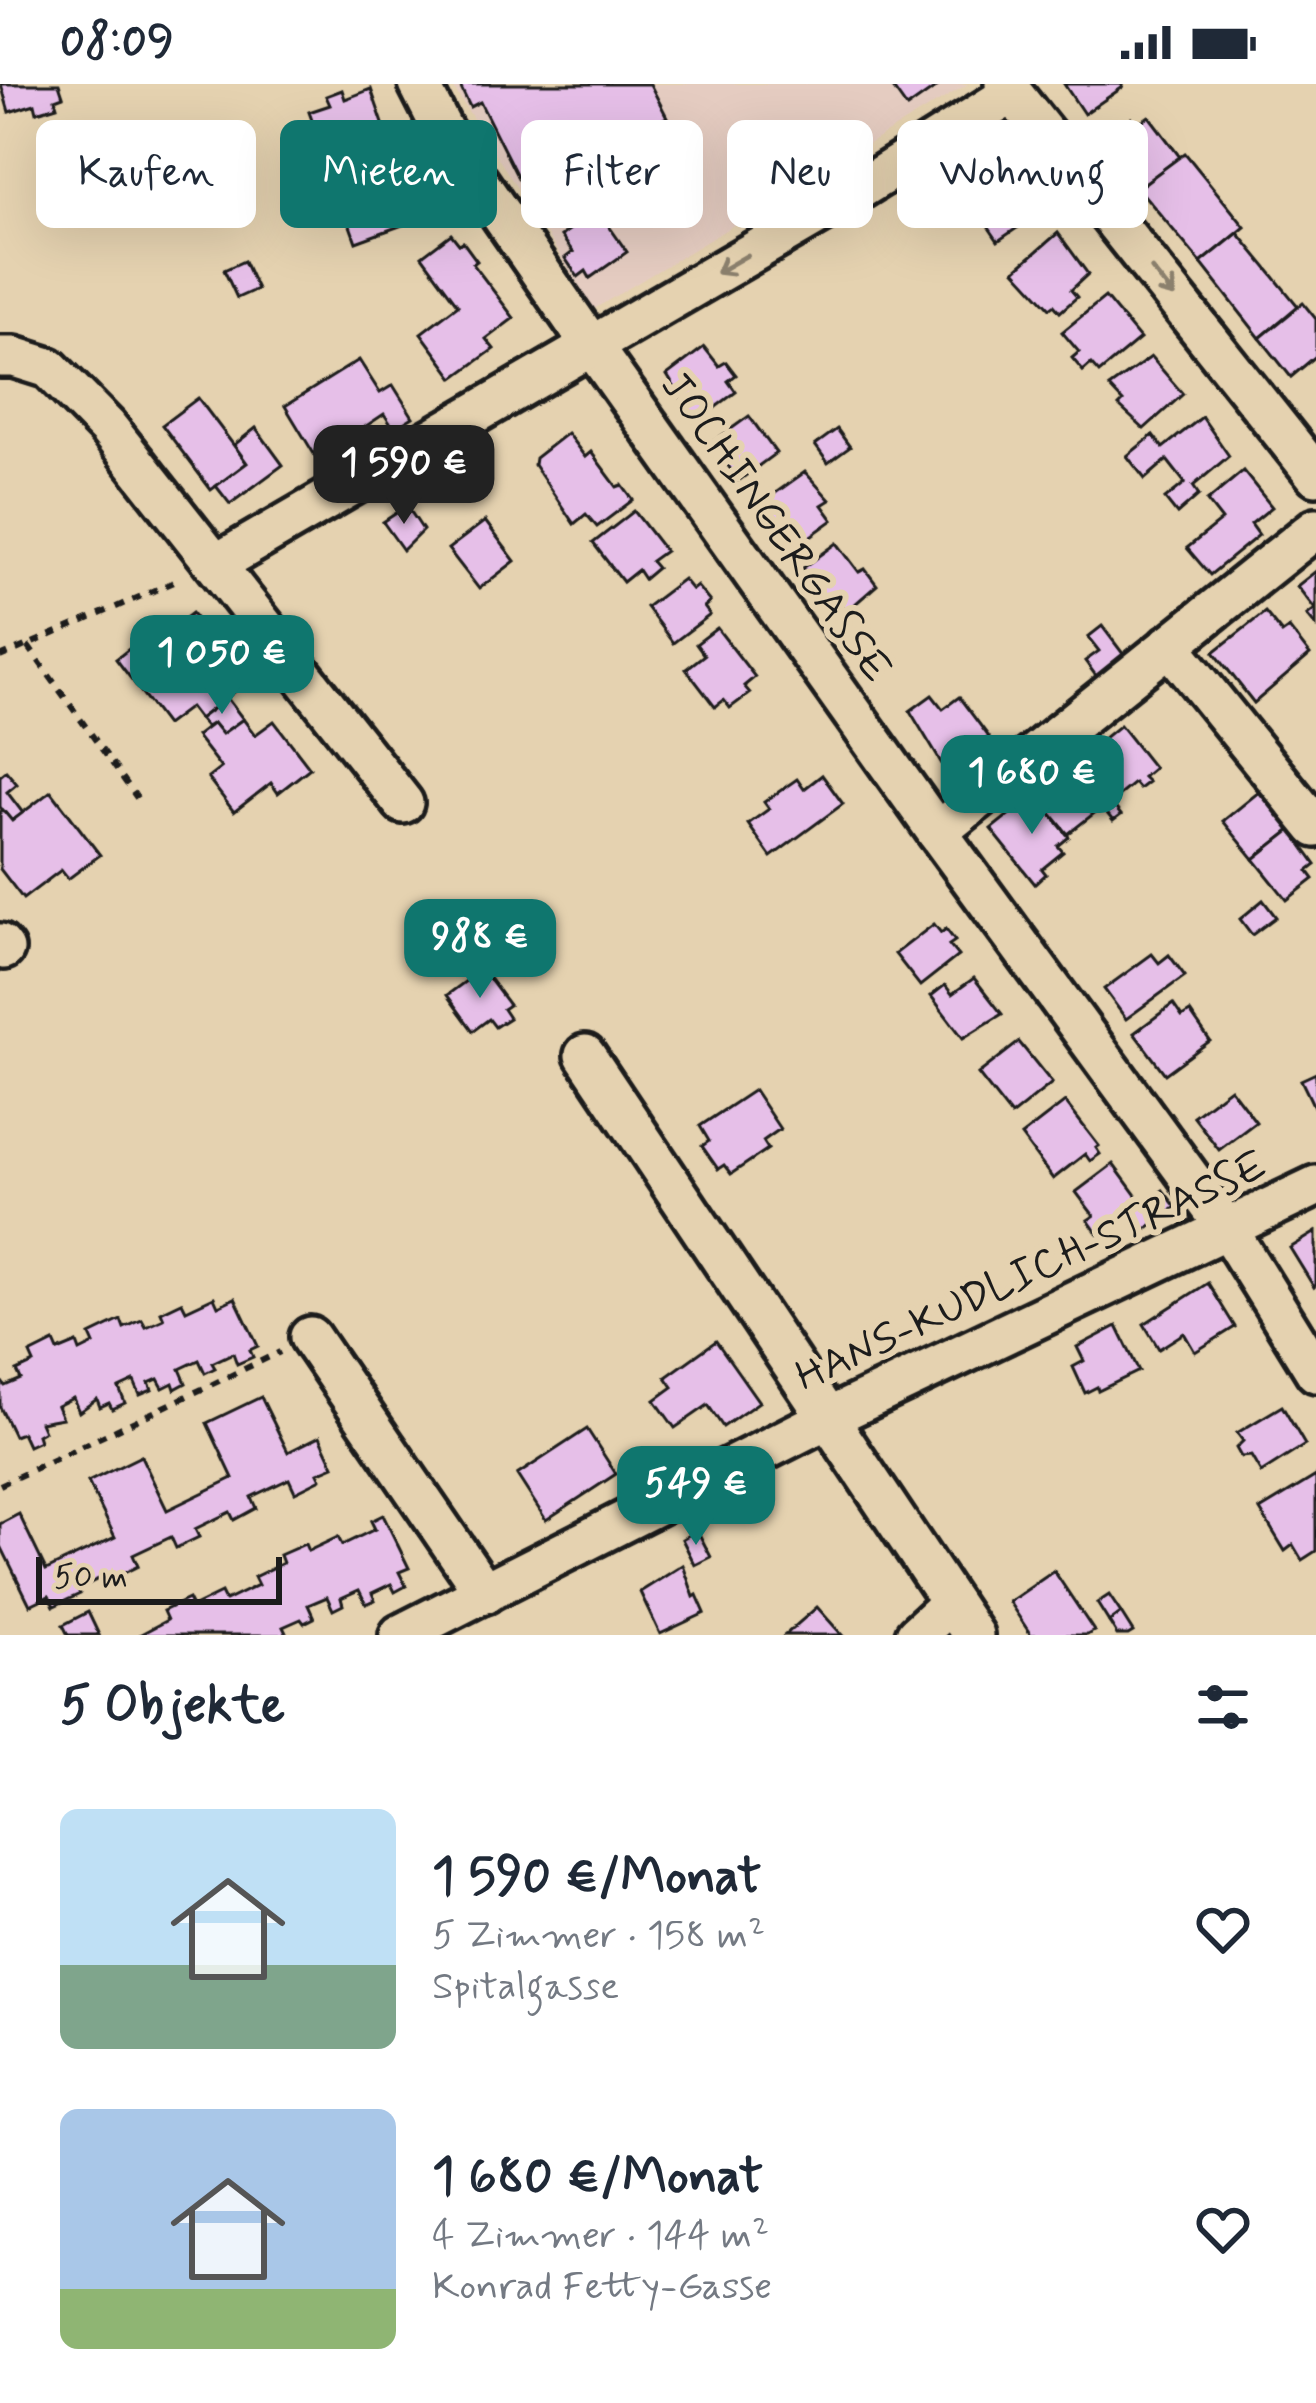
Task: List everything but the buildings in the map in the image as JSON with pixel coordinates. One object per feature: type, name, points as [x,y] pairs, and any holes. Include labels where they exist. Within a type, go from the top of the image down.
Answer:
[{"type":"street","name":"JOCHINGERGASSE","points":[[418,84],[443,131],[591,345],[937,832],[1228,1229],[1316,1372]]},
{"type":"street","points":[[218,563],[836,204],[1008,89],[1316,475]]},
{"type":"street","points":[[0,357],[49,368],[107,427],[403,802]]},
{"type":"street","points":[[937,832],[1316,527]]},
{"type":"street","points":[[1168,646],[1316,827]]},
{"type":"street","points":[[585,1055],[962,1619],[916,1635]]},
{"type":"street","name":"HANS-KUDLICH-STRASSE","points":[[400,1635],[830,1417],[1316,1186]]},
{"type":"street","points":[[310,1337],[485,1593]]},
{"type":"path","points":[[0,657],[218,563]]},
{"type":"path","points":[[28,646],[137,797]]},
{"type":"path","points":[[0,1485],[310,1337]]},
{"type":"shaded area","points":[[451,84],[968,84],[908,120],[897,120],[897,127],[873,141],[873,120],[727,120],[729,228],[594,309],[543,228],[703,228],[703,120],[521,120],[521,194],[497,156],[497,120],[474,120]]}]
